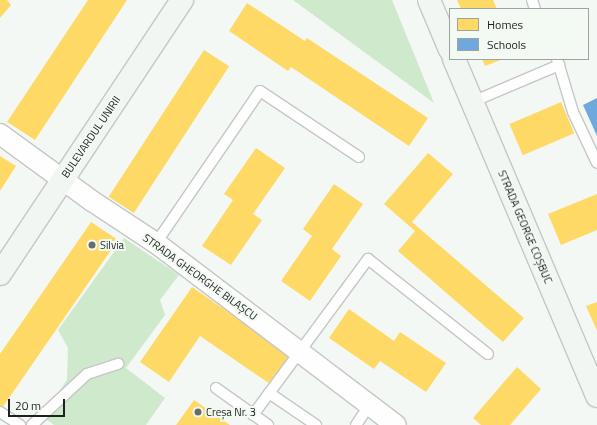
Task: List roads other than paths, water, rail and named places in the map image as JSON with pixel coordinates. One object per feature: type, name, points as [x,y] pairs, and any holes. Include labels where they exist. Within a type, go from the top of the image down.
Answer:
[{"type":"main road","name":"BULEVARDUL UNIRII","points":[[0,274],[182,0]]},
{"type":"main road","points":[[429,0],[449,48]]},
{"type":"main road","name":"STRADA GEORGE COȘBUC","points":[[454,60],[594,383]]},
{"type":"street","name":"STRADA GHEORGHE BILAȘCU","points":[[0,134],[156,243],[300,350],[396,425]]},
{"type":"lane","points":[[472,102],[558,62],[573,112],[597,163]]},
{"type":"lane","points":[[156,243],[260,90],[360,157]]},
{"type":"lane","points":[[252,415],[368,259],[488,354]]},
{"type":"lane","points":[[32,425],[87,374],[118,364]]},
{"type":"lane","points":[[216,388],[268,425]]},
{"type":"lane","points":[[269,393],[316,425]]},
{"type":"lane","points":[[356,425],[370,404]]},
{"type":"lane","points":[[0,412],[20,425]]},
{"type":"place","name":"Silvia","points":[[92,245]]},
{"type":"place","name":"Creșa Nr. 3","points":[[198,412]]}]
